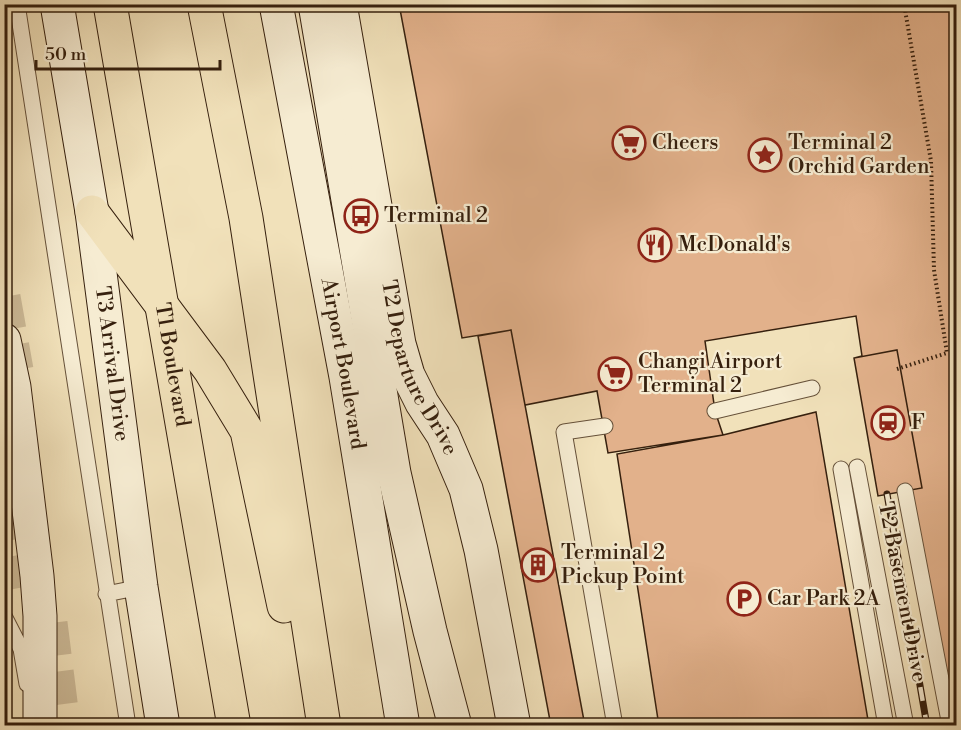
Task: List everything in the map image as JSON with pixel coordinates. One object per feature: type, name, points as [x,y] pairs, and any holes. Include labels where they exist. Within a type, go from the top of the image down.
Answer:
[{"type":"highway","name":"T1 Boulevard","points":[[110,4],[234,726]]},
{"type":"highway","points":[[204,4],[246,218],[324,726]]},
{"type":"highway","points":[[92,212],[210,370],[247,430],[279,577],[306,726]]},
{"type":"main road","name":"T3 Arrival Drive","points":[[57,4],[92,212],[141,587],[163,726]]},
{"type":"main road","name":"Airport Boulevard","points":[[276,4],[346,377],[403,726]]},
{"type":"main road","points":[[315,4],[394,473],[430,631],[455,726]]},
{"type":"main road","name":"T2 Departure Drive","points":[[340,4],[399,344],[408,375],[442,435],[466,489],[481,550],[514,726]]},
{"type":"main road","points":[[4,340],[40,616],[40,726]]},
{"type":"lane","points":[[17,4],[128,726]]},
{"type":"lane","points":[[715,411],[812,388]]},
{"type":"lane","points":[[605,426],[564,432],[615,726]]},
{"type":"lane","name":"T2 Basement Drive","points":[[857,467],[906,726]]},
{"type":"lane","points":[[841,470],[886,726]]},
{"type":"lane","points":[[905,491],[950,726]]},
{"type":"lane","points":[[106,594],[141,587]]},
{"type":"lane","points":[[4,616],[21,649],[35,726]]},
{"type":"path","points":[[897,369],[947,353],[934,270],[931,161],[904,4]]},
{"type":"building","name":"Changi Airport Terminal 2","points":[[399,4],[956,4],[956,726],[911,490],[878,496],[854,358],[862,356],[856,316],[705,341],[715,411],[723,435],[608,453],[597,391],[525,405],[511,330],[462,338]]},
{"type":"building","name":"Terminal 2 Pickup Point","points":[[511,330],[585,726],[551,726],[478,336]]},
{"type":"building","name":"F","points":[[897,350],[922,488],[878,496],[854,358]]},
{"type":"building","name":"Car Park 2A","points":[[816,412],[869,726],[659,726],[617,454],[723,435]]},
{"type":"tunnel","points":[[4,297],[17,370]]},
{"type":"tunnel","points":[[4,508],[19,588]]},
{"type":"tunnel","points":[[51,623],[64,726]]},
{"type":"railway","points":[[887,494],[927,726]]},
{"type":"place","name":"Cheers","points":[[629,143]]},
{"type":"place","name":"Terminal 2 Orchid Garden","points":[[765,155]]},
{"type":"place","name":"Terminal 2","points":[[361,216]]},
{"type":"place","name":"McDonald's","points":[[655,245]]},
{"type":"place","name":"Changi Airport Terminal 2","points":[[615,374]]},
{"type":"place","name":"F","points":[[888,423]]},
{"type":"place","name":"Terminal 2 Pickup Point","points":[[538,565]]},
{"type":"place","name":"Car Park 2A","points":[[744,599]]}]
